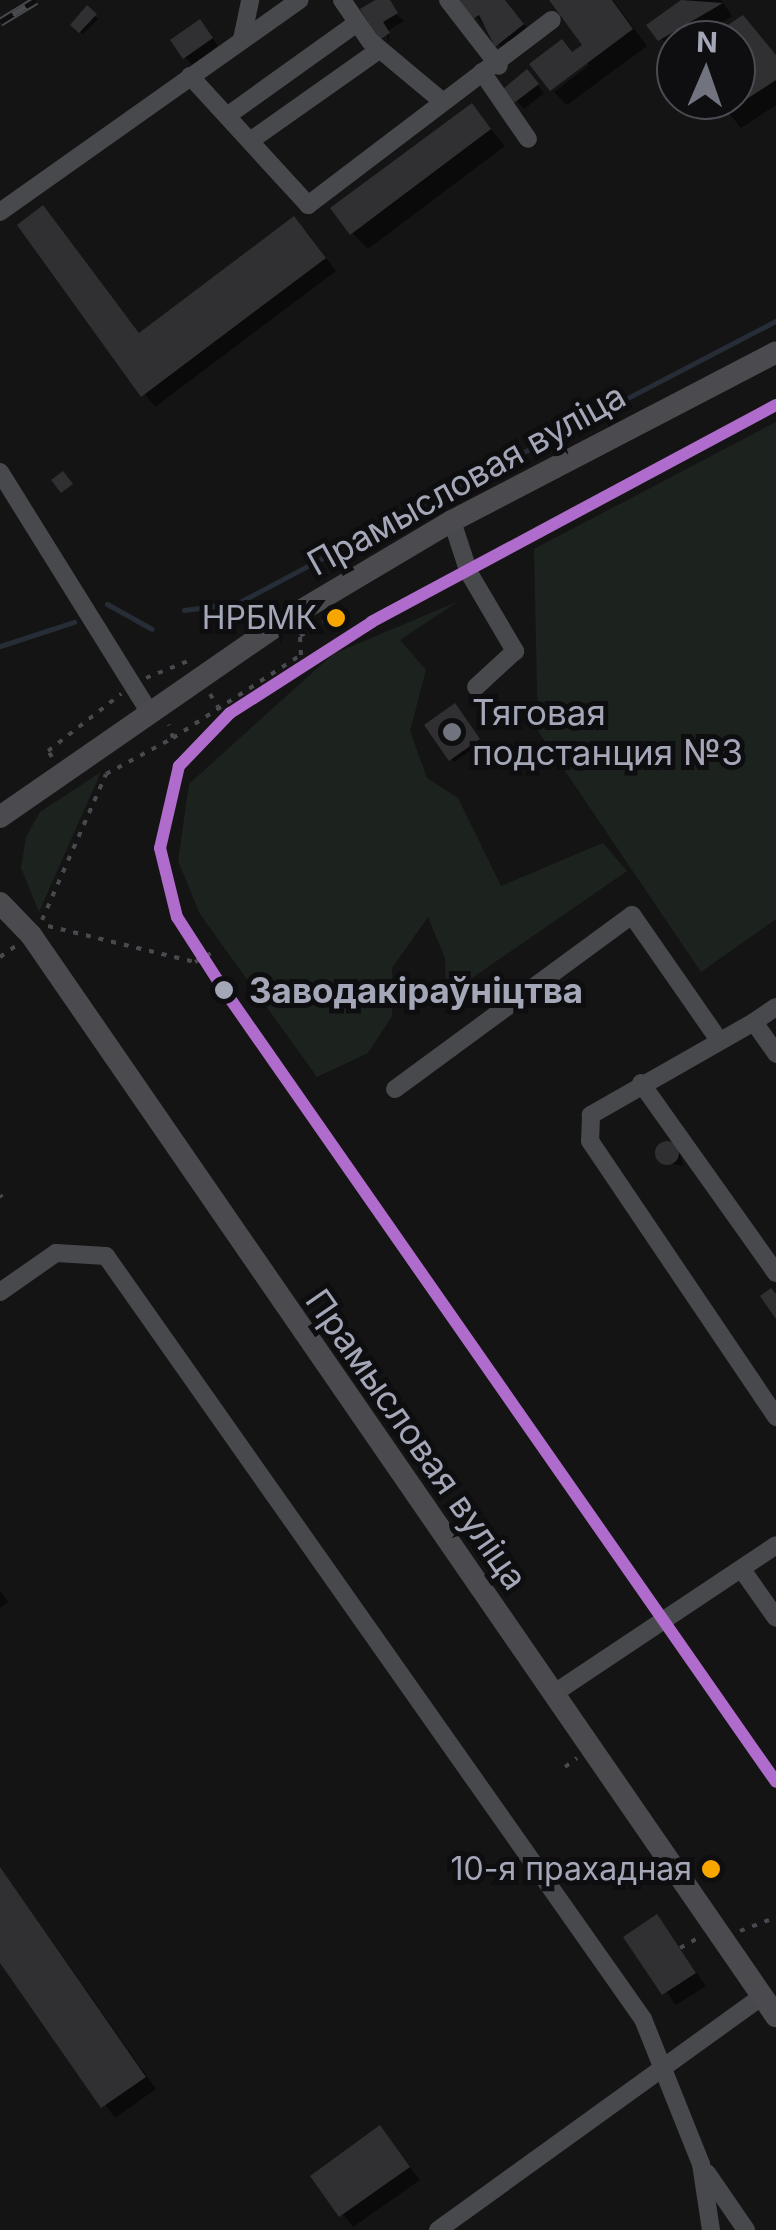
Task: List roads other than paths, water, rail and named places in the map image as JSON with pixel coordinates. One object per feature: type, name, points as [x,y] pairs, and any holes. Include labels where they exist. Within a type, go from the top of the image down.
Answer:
[{"type":"main road","name":"Прамысловая вуліца","points":[[0,817],[148,712],[452,521],[776,352]]},
{"type":"main road","name":"Прамысловая вуліца","points":[[0,903],[36,930],[776,2016]]},
{"type":"street","points":[[242,39],[250,0]]},
{"type":"street","points":[[0,212],[299,0]]},
{"type":"street","points":[[342,0],[380,50],[443,102]]},
{"type":"street","points":[[448,0],[528,139]]},
{"type":"street","points":[[190,76],[308,205],[552,20]]},
{"type":"street","points":[[228,116],[358,23]]},
{"type":"street","points":[[250,140],[380,50]]},
{"type":"street","points":[[0,472],[148,712]]},
{"type":"street","points":[[452,521],[469,572],[515,652],[476,687]]},
{"type":"street","points":[[395,1090],[632,915],[719,1040]]},
{"type":"street","points":[[776,1007],[591,1115],[590,1141],[776,1418]]},
{"type":"street","points":[[754,1022],[776,1054]]},
{"type":"street","points":[[641,1083],[776,1273]]},
{"type":"street","points":[[0,1292],[56,1253],[106,1256],[632,2003],[667,2066],[701,2164],[711,2230]]},
{"type":"street","points":[[553,1694],[776,1545]]},
{"type":"street","points":[[743,1570],[776,1618]]},
{"type":"street","points":[[438,2230],[762,1996]]},
{"type":"street","points":[[701,2164],[746,2230]]},
{"type":"waterway","points":[[424,504],[776,321]]},
{"type":"waterway","points":[[184,610],[238,603],[407,513]]},
{"type":"waterway","points":[[107,604],[152,629]]},
{"type":"waterway","points":[[0,646],[74,622]]},
{"type":"railway","points":[[0,22],[36,0]]},
{"type":"place","name":"НРБМК","points":[[336,618]]},
{"type":"place","name":"Тяговая подстанция №3","points":[[452,732]]},
{"type":"place","name":"Заводакіраўніцтва","points":[[224,990]]},
{"type":"place","name":"10-я прахадная","points":[[711,1869]]}]
